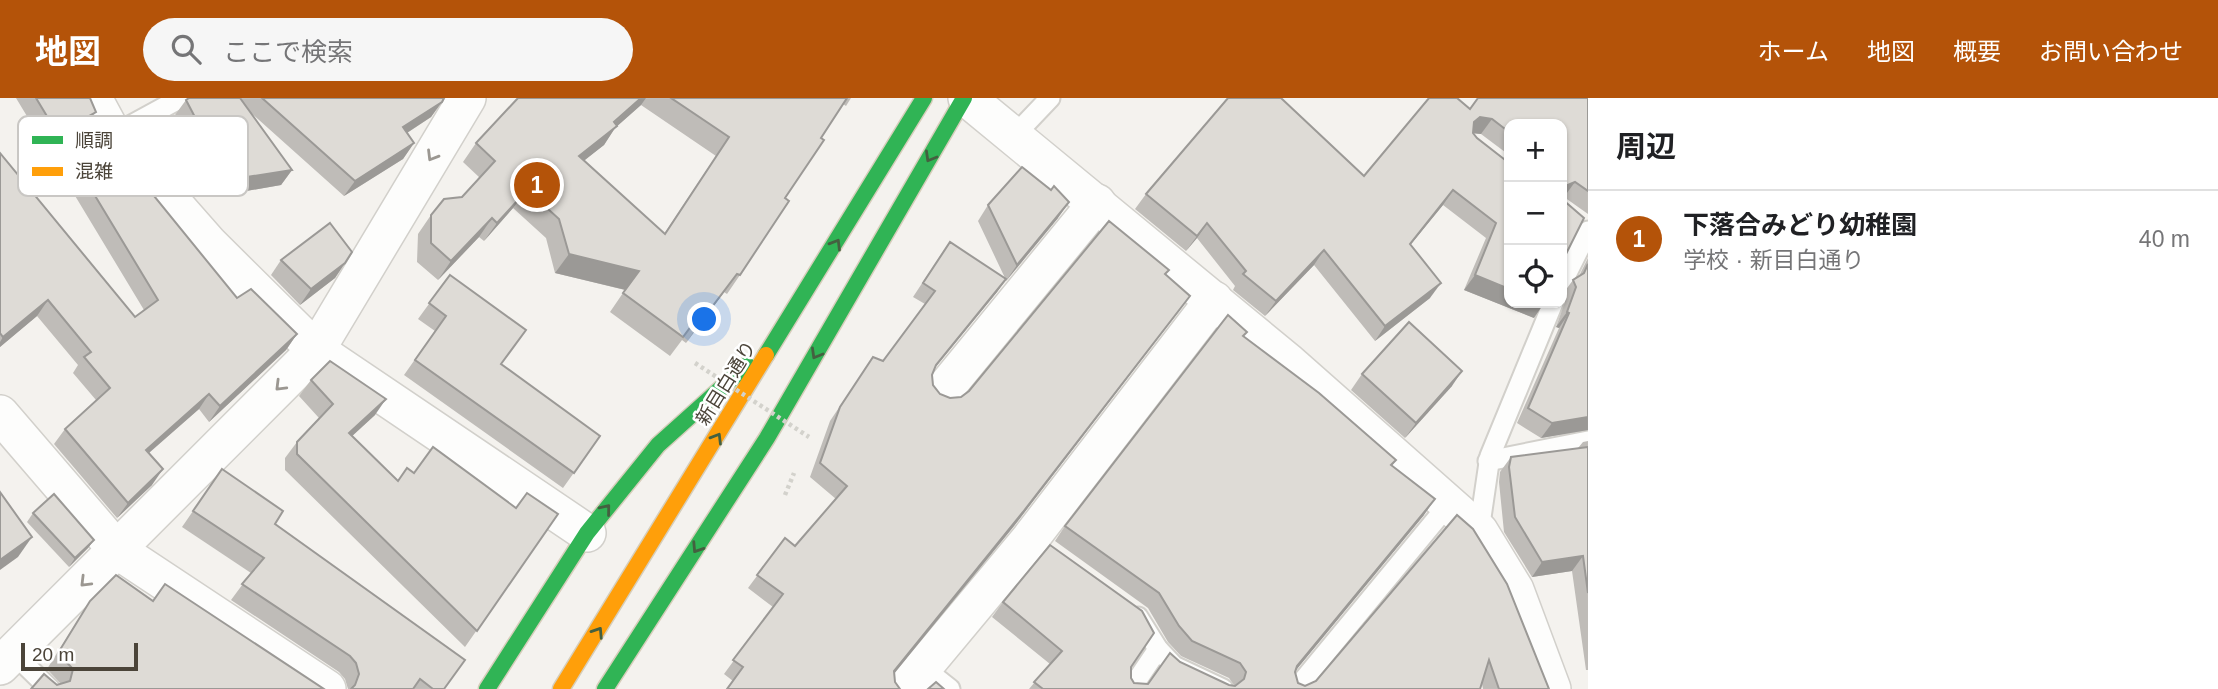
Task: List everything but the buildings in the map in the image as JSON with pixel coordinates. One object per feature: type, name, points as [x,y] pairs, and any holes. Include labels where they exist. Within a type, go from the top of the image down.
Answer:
[{"type":"main road","name":"新目白通り","points":[[561,689],[924,98]]},
{"type":"main road","points":[[605,689],[767,438],[965,98]]},
{"type":"main road","points":[[487,689],[587,533],[658,445],[779,337]]},
{"type":"main road","points":[[741,510],[767,438]]},
{"type":"street","points":[[93,98],[103,116]]},
{"type":"street","points":[[6,659],[316,350],[467,98]]},
{"type":"street","points":[[965,98],[1097,203],[1289,363],[1479,531],[1515,590],[1552,689]]},
{"type":"street","points":[[167,196],[209,244],[316,350],[587,533]]},
{"type":"street","points":[[943,391],[1097,203]]},
{"type":"street","points":[[913,678],[1035,543],[1214,300]]},
{"type":"street","points":[[0,414],[117,550],[327,689]]},
{"type":"lane","points":[[148,116],[181,98]]},
{"type":"lane","points":[[1012,138],[1050,98]]},
{"type":"lane","points":[[1567,276],[1580,256],[1588,230],[1570,216]]},
{"type":"lane","points":[[1479,531],[1488,461],[1551,308]]},
{"type":"lane","points":[[1488,461],[1588,441]]},
{"type":"lane","points":[[1296,689],[1448,505]]},
{"type":"lane","points":[[1119,603],[1141,618],[1158,649],[1174,666],[1223,689]]},
{"type":"lane","points":[[1131,689],[1158,649]]},
{"type":"lane","points":[[6,659],[50,689]]},
{"type":"lane","points":[[913,678],[950,689]]},
{"type":"path","points":[[695,363],[809,437]]},
{"type":"traffic: fast","points":[[766,355],[924,98]]},
{"type":"traffic: fast","points":[[605,689],[767,438],[964,98]]},
{"type":"traffic: fast","points":[[487,689],[587,533],[658,445],[747,365]]},
{"type":"traffic: slow","points":[[561,689],[766,355]]},
{"type":"place","name":"下落合みどり幼稚園","points":[[537,185]]}]
